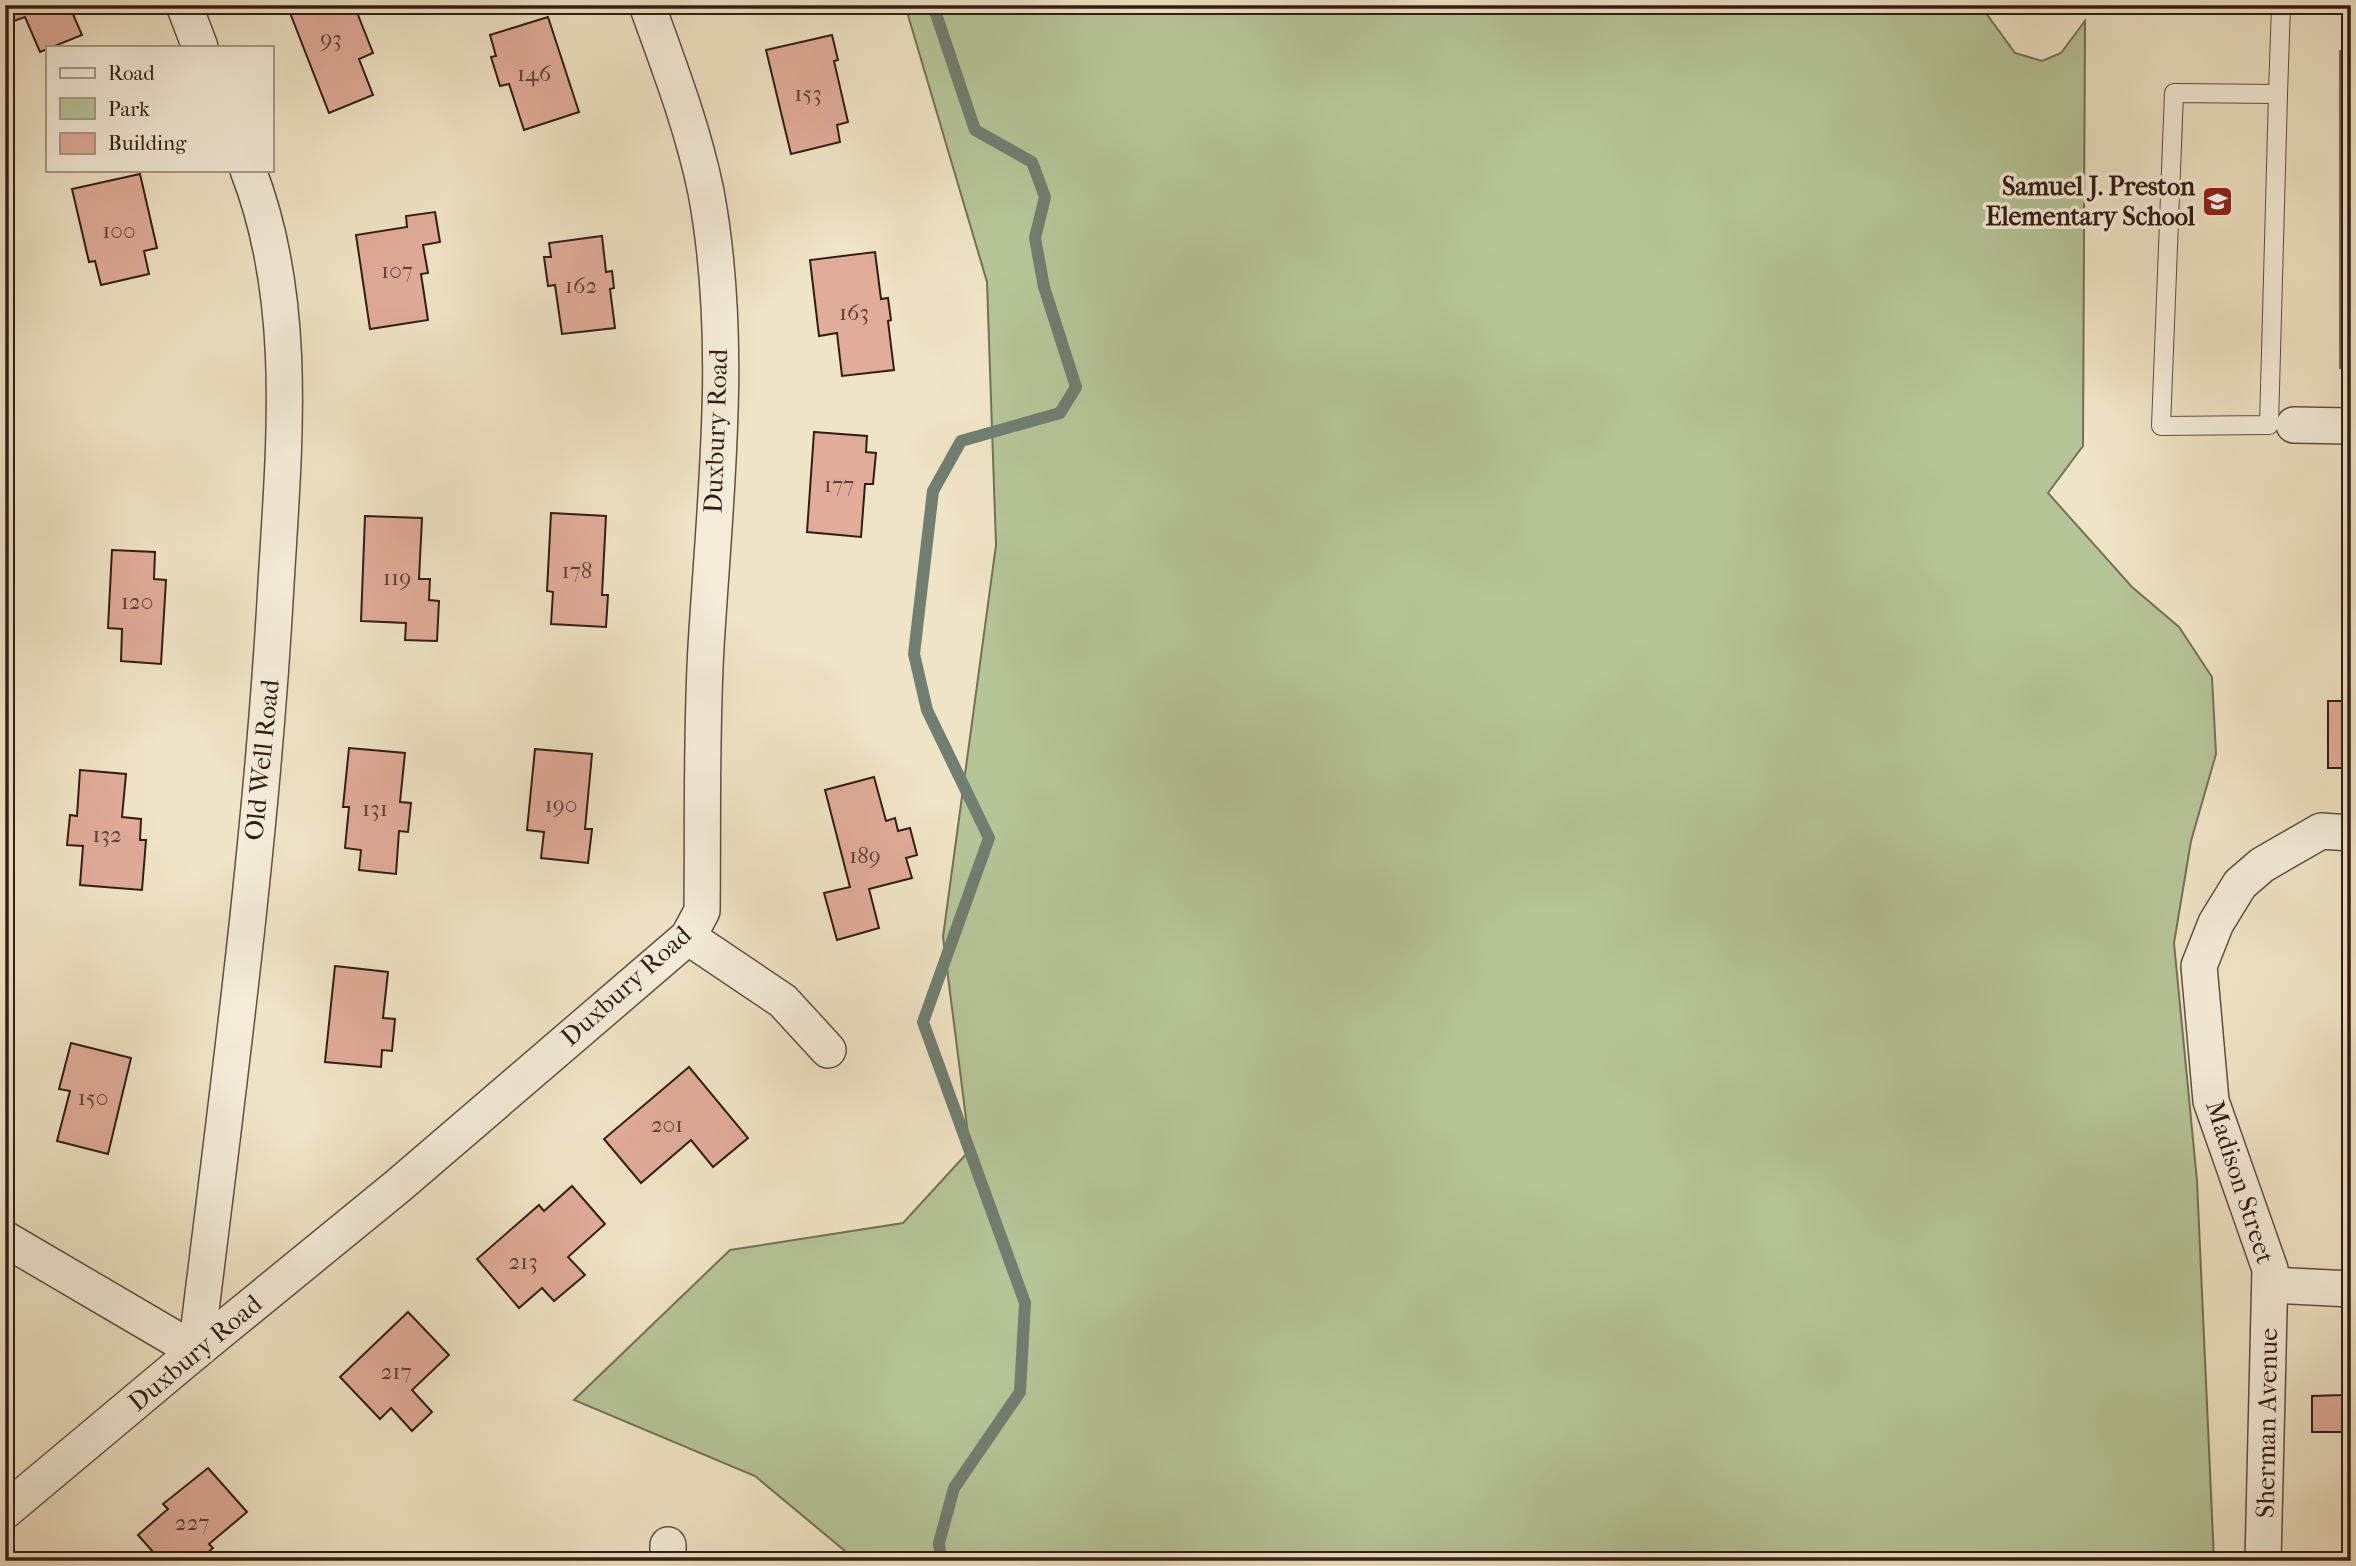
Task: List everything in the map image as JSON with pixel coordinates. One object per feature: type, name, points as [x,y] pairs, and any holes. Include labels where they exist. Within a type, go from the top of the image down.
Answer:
[{"type":"street","points":[[184,5],[200,46]]},
{"type":"street","name":"Duxbury Road","points":[[5,1511],[398,1186],[688,937],[702,912],[705,669],[721,385],[718,278],[706,191],[684,108],[647,5]]},
{"type":"street","name":"Old Well Road","points":[[196,1351],[230,1070],[270,696],[285,428],[282,334],[274,262],[249,172]]},
{"type":"street","points":[[2281,425],[2351,426]]},
{"type":"street","name":"Madison Street","points":[[2351,833],[2320,831],[2262,865],[2240,884],[2216,923],[2199,966],[2211,1101],[2270,1269],[2270,1285],[2351,1289]]},
{"type":"street","points":[[688,937],[783,1001],[828,1050]]},
{"type":"street","points":[[5,1239],[196,1351]]},
{"type":"street","name":"Sherman Avenue","points":[[2263,1561],[2270,1285]]},
{"type":"lane","points":[[2278,94],[2174,93],[2161,426],[2281,425],[2278,94],[2281,5]]},
{"type":"green space","points":[[905,5],[1980,5],[2015,53],[2042,61],[2061,53],[2085,21],[2083,446],[2048,493],[2132,587],[2179,627],[2212,677],[2216,754],[2191,841],[2174,943],[2197,1181],[2214,1561],[857,1561],[755,1476],[574,1400],[730,1250],[903,1223],[970,1150],[943,937],[996,545],[987,282]]},
{"type":"green space","points":[[2340,51],[2351,51],[2351,368],[2340,368]]},
{"type":"building","points":[[8,5],[69,5],[82,35],[55,46],[46,46],[46,50],[40,52],[25,17],[14,21]]},
{"type":"building","points":[[287,5],[354,5],[373,53],[359,59],[373,95],[329,113]]},
{"type":"building","points":[[548,17],[579,112],[524,130],[509,84],[500,86],[491,57],[496,56],[490,35]]},
{"type":"building","points":[[832,35],[838,60],[834,61],[848,122],[837,125],[840,142],[791,154],[766,50]]},
{"type":"building","points":[[140,174],[157,248],[144,251],[149,274],[101,285],[95,261],[89,262],[72,189]]},
{"type":"building","points":[[435,212],[440,242],[423,245],[428,273],[421,274],[428,320],[370,329],[356,235],[407,227],[406,216]]},
{"type":"building","points":[[602,236],[606,272],[612,271],[614,288],[610,289],[615,328],[562,334],[555,285],[548,286],[544,257],[551,257],[549,243]]},
{"type":"building","points":[[875,252],[881,299],[888,298],[894,370],[842,376],[837,333],[819,336],[810,260]]},
{"type":"building","points":[[5,422],[9,422],[8,458],[5,458]]},
{"type":"building","points":[[814,432],[867,436],[866,452],[876,453],[873,484],[865,484],[861,537],[807,532]]},
{"type":"building","points":[[551,513],[606,516],[602,595],[608,595],[606,627],[551,624],[553,592],[547,591]]},
{"type":"building","points":[[365,516],[422,518],[419,579],[430,579],[429,600],[439,601],[437,641],[405,640],[406,623],[361,621]]},
{"type":"building","points":[[112,550],[155,552],[154,579],[166,580],[161,664],[121,661],[122,629],[108,628]]},
{"type":"building","points":[[2328,701],[2351,701],[2351,768],[2328,768]]},
{"type":"building","points":[[349,748],[405,753],[400,802],[411,803],[408,832],[399,831],[396,874],[359,870],[361,850],[345,848],[349,807],[343,807]]},
{"type":"building","points":[[535,749],[592,754],[585,829],[592,829],[588,863],[541,858],[544,832],[527,830]]},
{"type":"building","points":[[80,770],[126,774],[122,817],[141,819],[140,840],[146,840],[142,890],[80,885],[83,846],[67,845],[70,815],[77,816]]},
{"type":"building","points":[[874,777],[886,821],[895,818],[898,831],[910,828],[917,855],[906,858],[912,878],[869,889],[879,928],[837,940],[824,893],[850,887],[825,790]]},
{"type":"building","points":[[335,966],[388,972],[383,1018],[395,1019],[392,1051],[382,1050],[381,1067],[325,1062]]},
{"type":"building","points":[[71,1043],[131,1058],[108,1154],[57,1141],[70,1091],[59,1089]]},
{"type":"building","points":[[689,1067],[748,1138],[713,1167],[691,1140],[641,1183],[604,1139]]},
{"type":"building","points":[[572,1186],[605,1224],[568,1257],[585,1275],[554,1301],[542,1288],[519,1308],[477,1259],[539,1205],[544,1211]]},
{"type":"building","points":[[408,1312],[449,1355],[412,1390],[432,1412],[412,1431],[391,1408],[380,1419],[340,1377]]},
{"type":"building","points":[[2351,1382],[2351,1434],[2312,1432],[2312,1396],[2343,1395],[2343,1383]]},
{"type":"building","points":[[208,1468],[247,1512],[209,1544],[213,1548],[199,1561],[161,1561],[138,1535],[168,1509],[163,1504]]},
{"type":"building","points":[[2351,1495],[2351,1561],[2345,1561],[2344,1511],[2347,1511],[2347,1496]]},
{"type":"waterway","points":[[933,5],[975,130],[1032,162],[1045,197],[1035,238],[1044,287],[1076,387],[1060,413],[961,441],[933,491],[914,654],[927,710],[989,838],[923,1022],[1025,1303],[1020,1392],[954,1488],[939,1543],[941,1561]]},
{"type":"place","name":"Samuel J. Preston Elementary School","points":[[2218,201]]}]
